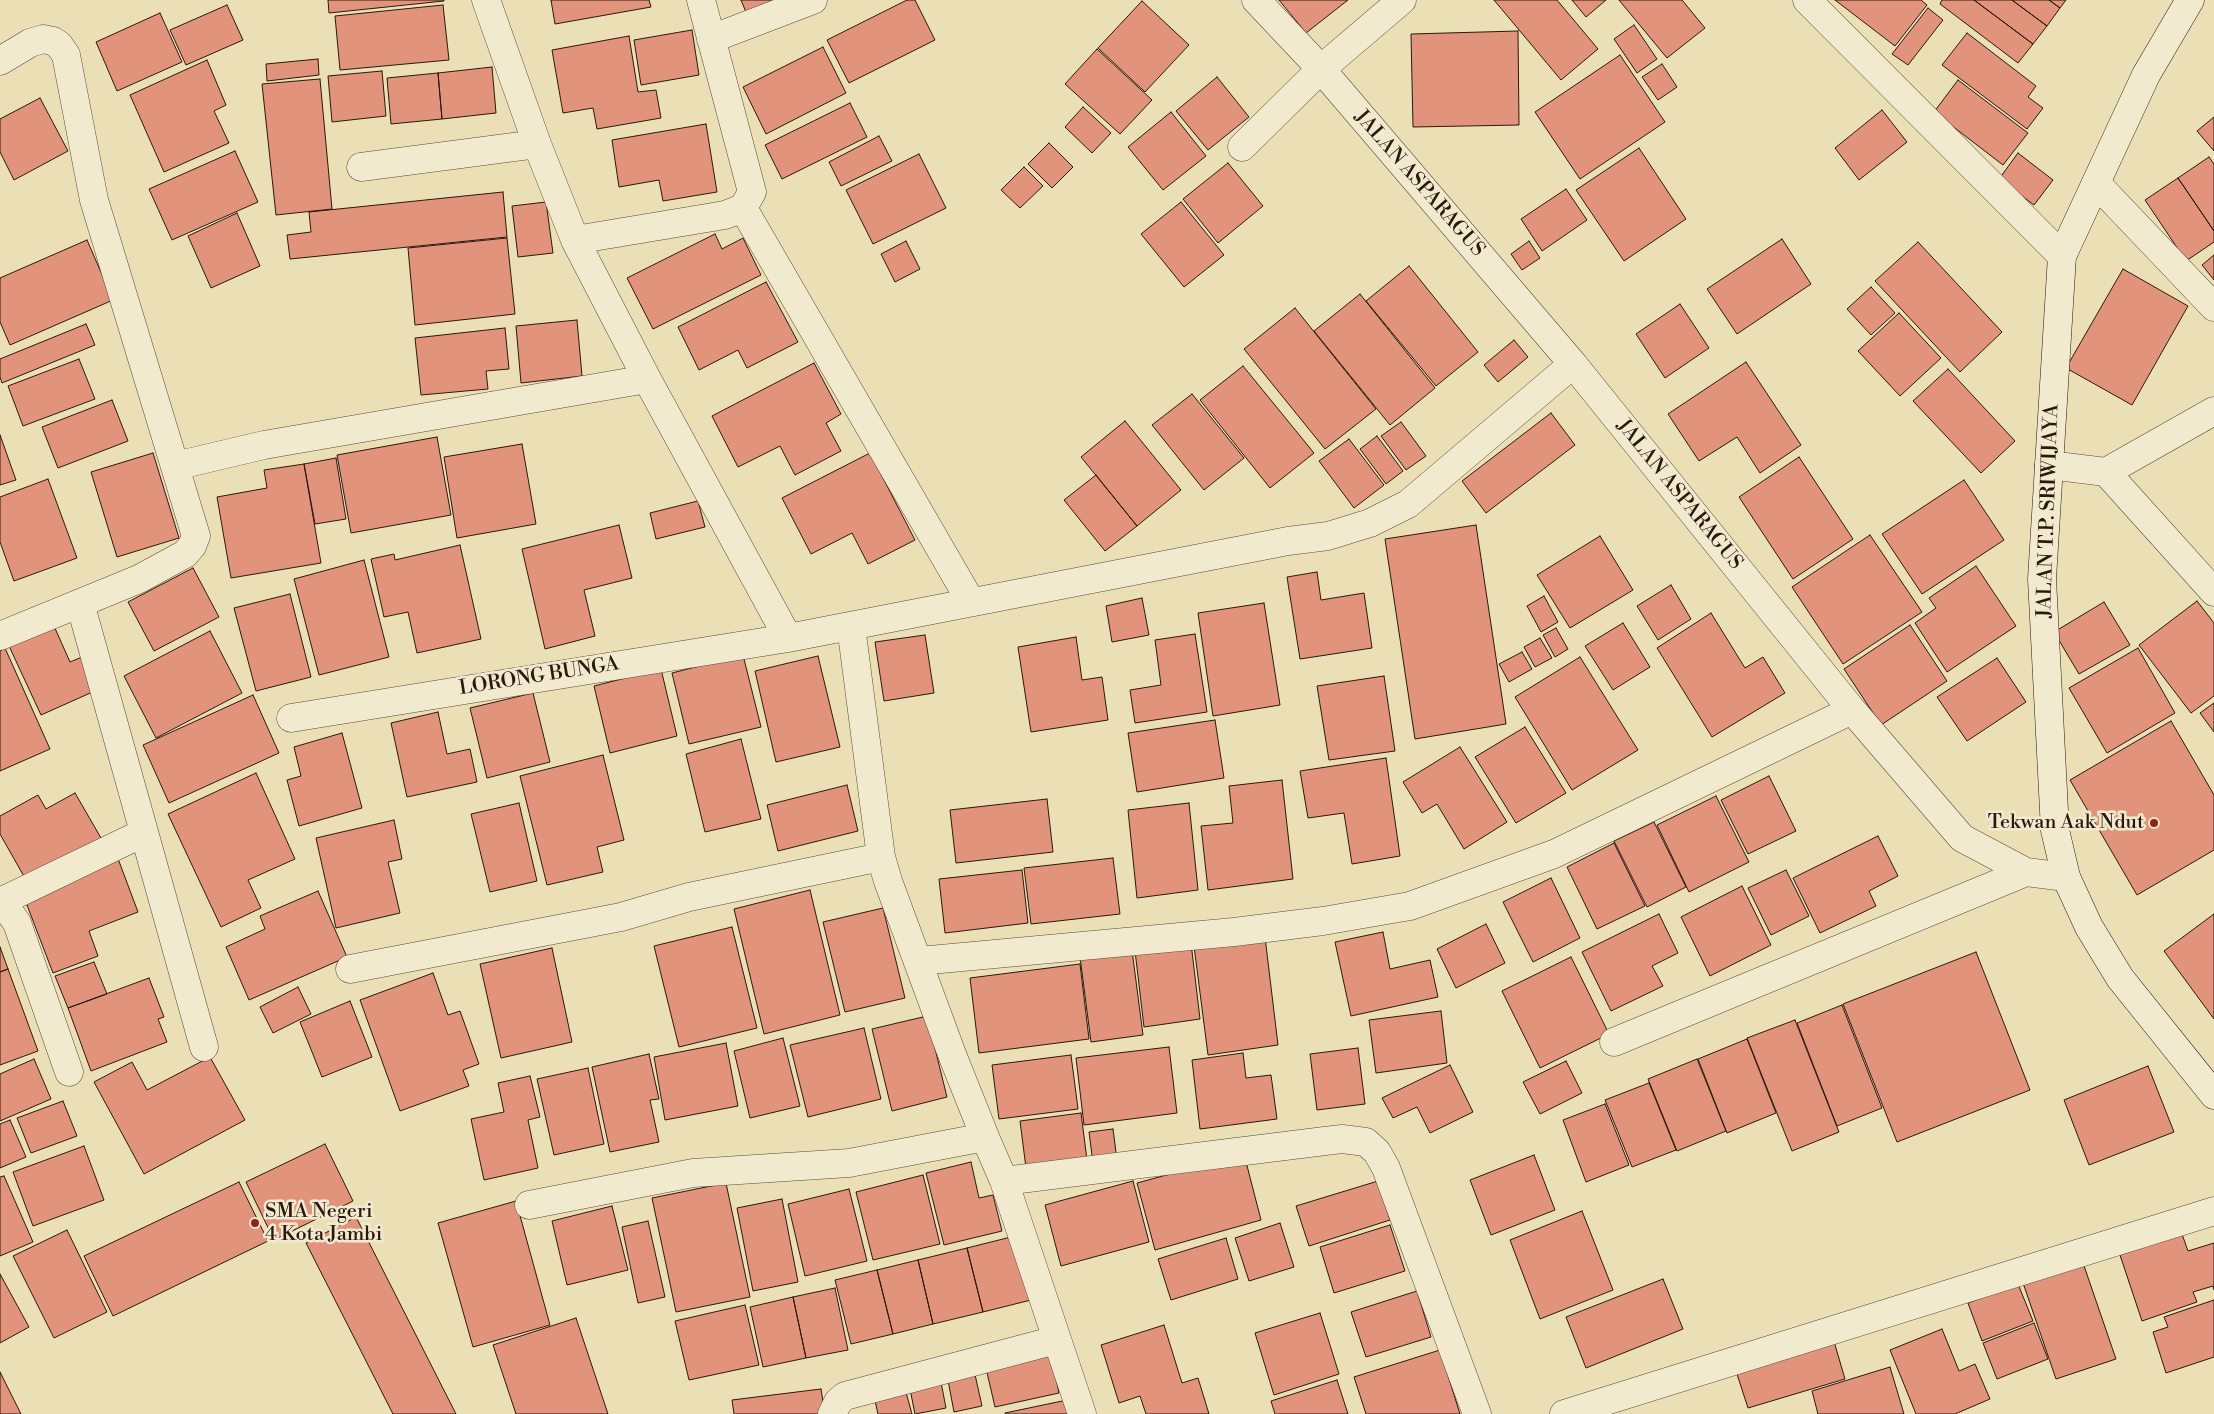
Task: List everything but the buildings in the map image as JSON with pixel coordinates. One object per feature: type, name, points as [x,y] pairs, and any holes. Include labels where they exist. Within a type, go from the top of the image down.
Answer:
[{"type":"street","points":[[486,0],[537,144],[575,240],[647,379],[788,638]]},
{"type":"street","points":[[575,240],[725,215],[743,208],[752,192],[701,0]]},
{"type":"street","points":[[711,39],[813,0]]},
{"type":"street","name":"JALAN ASPARAGUS","points":[[1256,0],[1321,69],[1573,364],[1852,710],[1962,838],[2026,872],[2066,877]]},
{"type":"street","points":[[1242,147],[1321,69],[1402,0]]},
{"type":"street","points":[[1807,0],[2062,256]]},
{"type":"street","name":"JALAN T.P. SRIWIJAYA","points":[[2190,0],[2146,75],[2062,256],[2042,579],[2055,830],[2066,877],[2090,927],[2120,978],[2214,1095]]},
{"type":"street","points":[[0,61],[30,43],[43,39],[52,40],[60,45],[66,54],[94,200],[196,536],[192,546],[184,554],[139,579],[0,636]]},
{"type":"street","points":[[361,167],[537,144]]},
{"type":"street","points":[[2096,184],[2214,307]]},
{"type":"street","points":[[743,208],[971,602]]},
{"type":"street","name":"LORONG BUNGA","points":[[291,718],[788,638],[1288,541],[1328,536],[1370,523],[1408,504],[1573,364]]},
{"type":"street","points":[[175,466],[264,445],[647,379]]},
{"type":"street","points":[[2049,465],[2106,472],[2214,411]]},
{"type":"street","points":[[2106,472],[2214,592]]},
{"type":"street","points":[[80,603],[204,1047]]},
{"type":"street","points":[[851,626],[882,857],[888,881],[985,1137],[1004,1180],[1082,1414]]},
{"type":"street","points":[[919,960],[1234,932],[1323,921],[1410,906],[1554,854],[1852,710]]},
{"type":"street","points":[[69,1072],[17,923],[8,910],[0,903],[144,833]]},
{"type":"street","points":[[350,969],[621,917],[689,896],[882,857]]},
{"type":"street","points":[[1614,1042],[2026,872]]},
{"type":"street","points":[[530,1205],[693,1173],[849,1162],[985,1137]]},
{"type":"street","points":[[1004,1180],[1325,1140],[1342,1139],[1366,1142],[1377,1152],[1386,1168],[1477,1414]]},
{"type":"street","points":[[1564,1414],[2214,1211]]},
{"type":"street","points":[[832,1414],[838,1402],[846,1396],[1056,1340]]},
{"type":"place","name":"Tekwan Aak Ndut","points":[[2154,823]]},
{"type":"place","name":"SMA Negeri 4 Kota Jambi","points":[[255,1223]]}]
